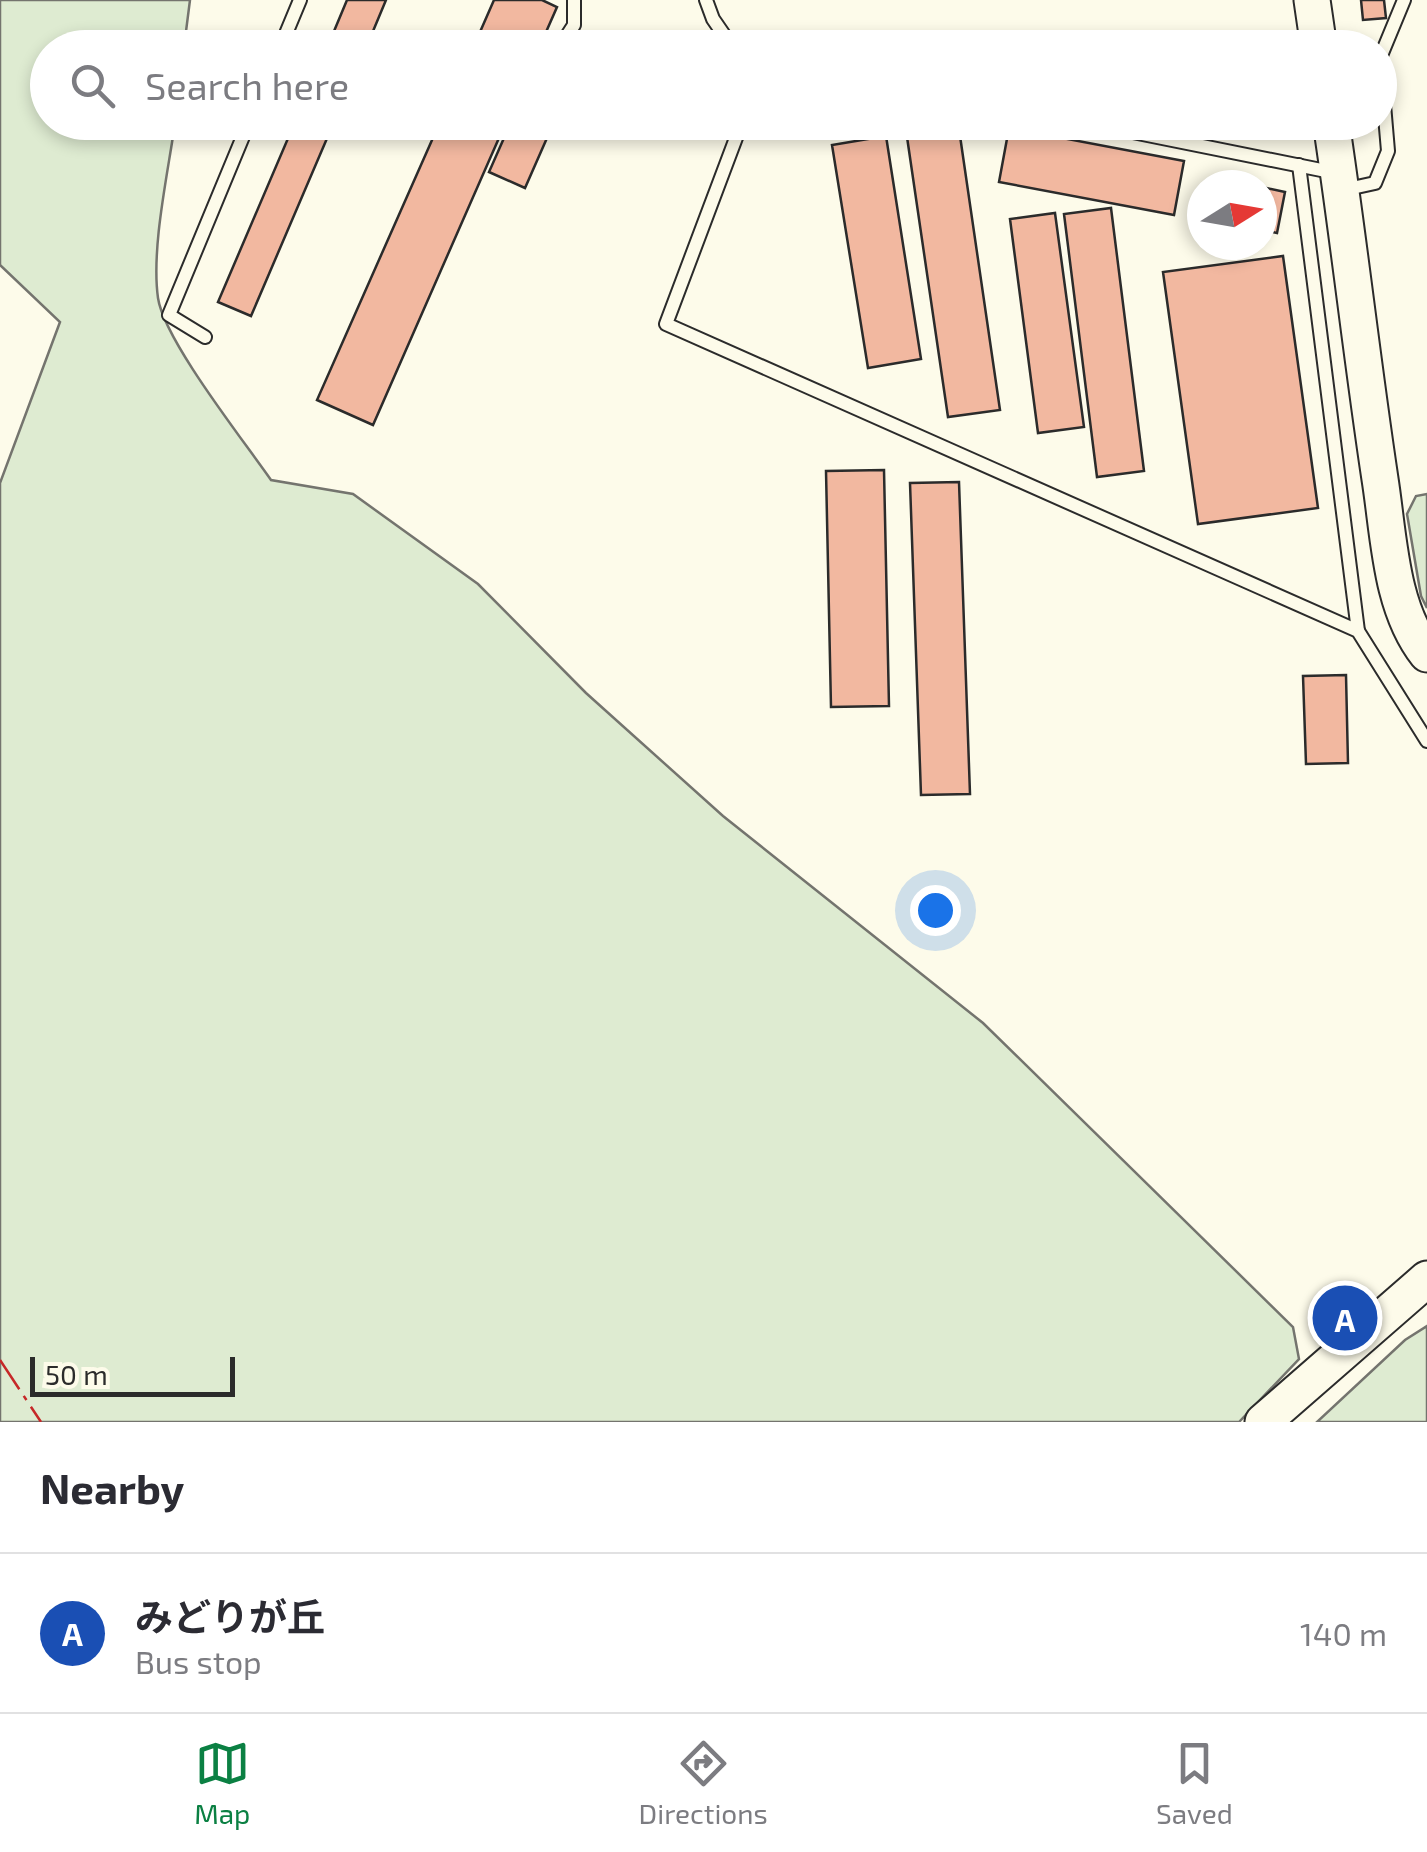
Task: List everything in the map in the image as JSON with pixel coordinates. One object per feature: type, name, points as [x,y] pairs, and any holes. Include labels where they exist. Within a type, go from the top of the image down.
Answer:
[{"type":"street","points":[[1312,0],[1316,30]]},
{"type":"street","points":[[1333,140],[1399,600],[1427,654]]},
{"type":"street","points":[[1262,1422],[1427,1279]]},
{"type":"lane","points":[[288,30],[300,0]]},
{"type":"lane","points":[[571,30],[574,0]]},
{"type":"lane","points":[[706,0],[721,30]]},
{"type":"lane","points":[[1392,30],[1404,0]]},
{"type":"lane","points":[[205,337],[169,314],[242,140]]},
{"type":"lane","points":[[735,140],[666,324],[1358,631]]},
{"type":"lane","points":[[1173,140],[1298,165],[1339,182],[1375,183],[1388,151],[1387,140]]},
{"type":"lane","points":[[1298,165],[1358,631],[1427,741]]},
{"type":"green space","points":[[0,0],[190,0],[186,30],[30,30],[30,140],[172,140],[158,234],[156,278],[163,316],[189,364],[271,480],[353,494],[478,584],[586,693],[723,816],[983,1023],[1293,1327],[1299,1359],[1239,1422],[0,1422],[0,483],[60,322],[0,265]]},
{"type":"green space","points":[[1427,494],[1427,608],[1421,596],[1407,514],[1416,496]]},
{"type":"green space","points":[[1427,1326],[1427,1422],[1317,1422],[1405,1340]]},
{"type":"building","points":[[347,0],[386,0],[374,30],[334,30]]},
{"type":"building","points":[[494,0],[542,0],[557,7],[547,30],[481,30]]},
{"type":"building","points":[[1361,0],[1384,0],[1386,18],[1363,20]]},
{"type":"building","points":[[287,140],[326,140],[251,316],[218,302]]},
{"type":"building","points":[[432,140],[498,140],[373,425],[317,400]]},
{"type":"building","points":[[503,140],[546,140],[525,188],[489,172]]},
{"type":"building","points":[[887,140],[921,359],[868,368],[832,145]]},
{"type":"building","points":[[907,140],[961,140],[1000,410],[948,417]]},
{"type":"building","points":[[1007,140],[1073,140],[1184,161],[1174,215],[999,182]]},
{"type":"building","points":[[1277,190],[1285,192],[1277,233]]},
{"type":"building","points":[[1111,208],[1144,471],[1097,477],[1064,214]]},
{"type":"building","points":[[1055,213],[1084,427],[1038,433],[1010,219]]},
{"type":"building","points":[[1283,256],[1318,508],[1198,524],[1163,272],[1277,260]]},
{"type":"building","points":[[884,470],[889,706],[831,707],[826,471]]},
{"type":"building","points":[[959,482],[970,794],[921,795],[910,483]]},
{"type":"building","points":[[1346,675],[1348,763],[1306,764],[1303,676]]},
{"type":"power","points":[[0,1360],[41,1422]]},
{"type":"place","name":"みどりが丘","points":[[1345,1318]]}]
